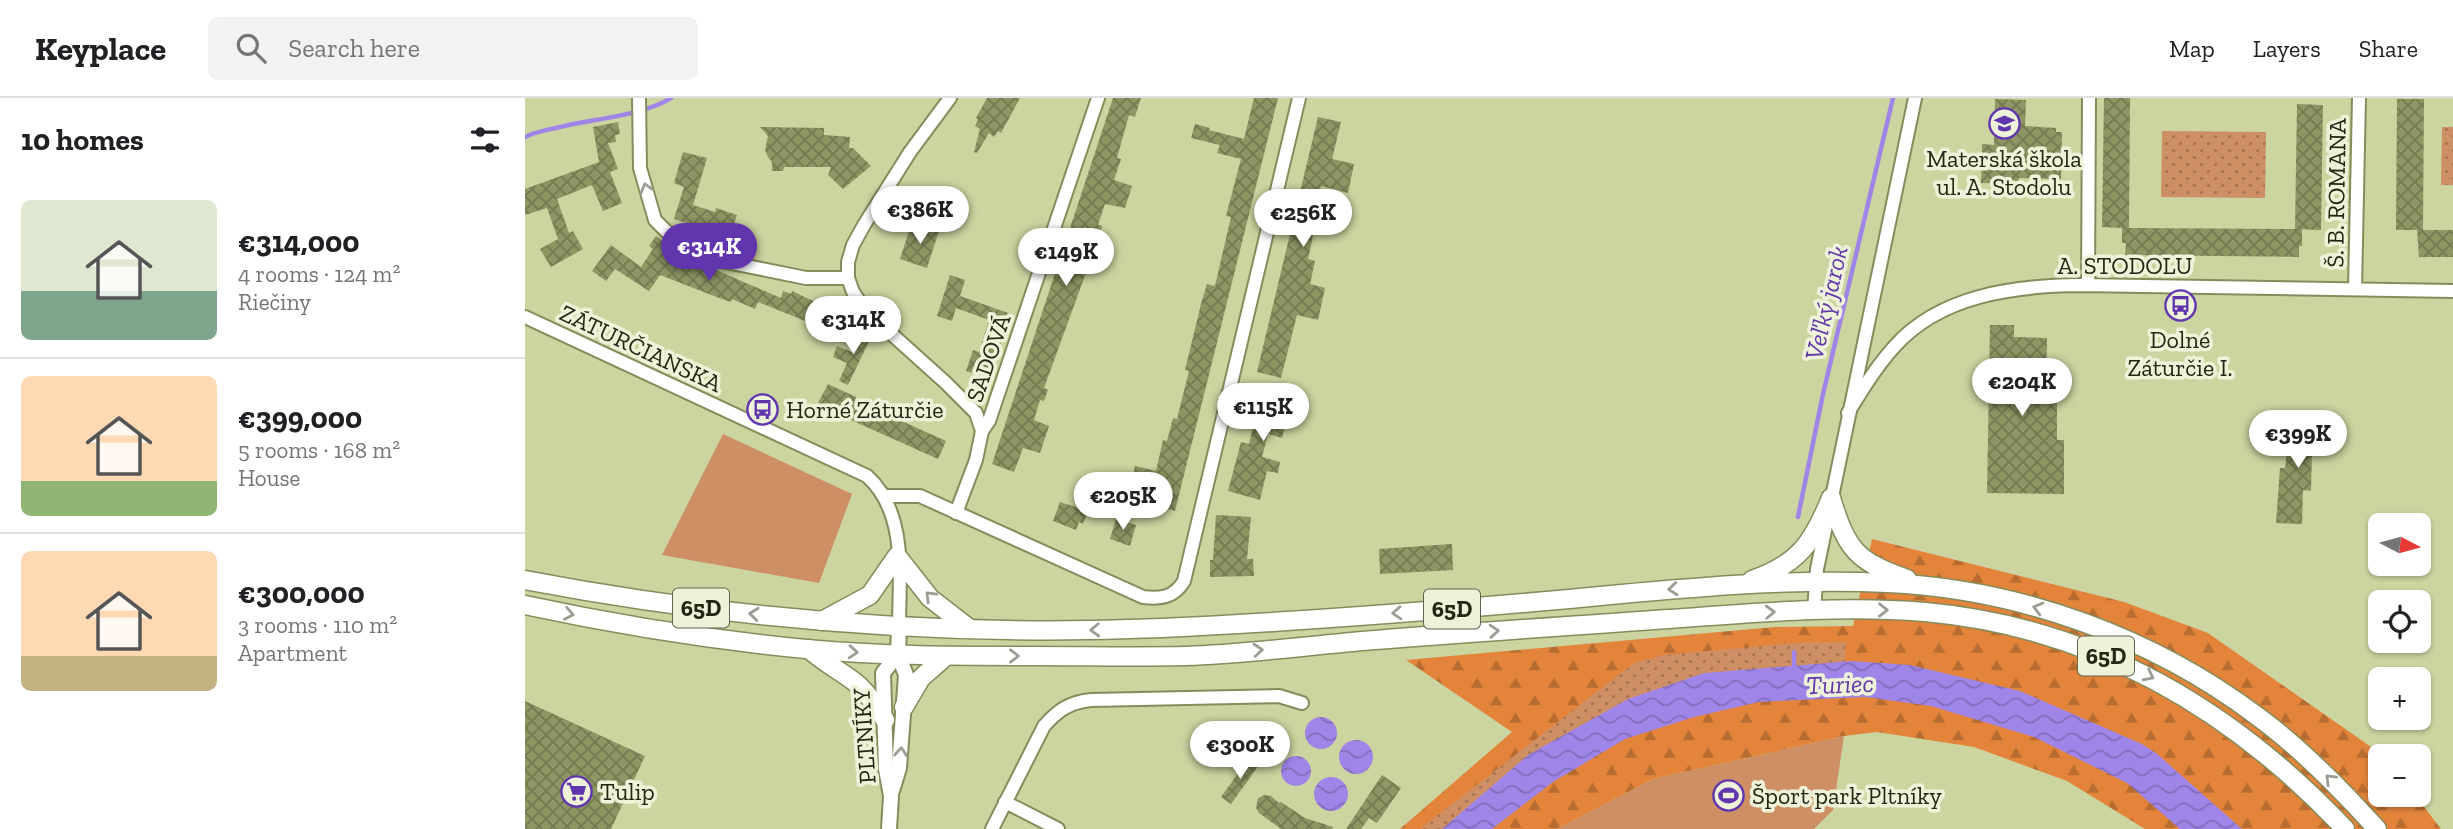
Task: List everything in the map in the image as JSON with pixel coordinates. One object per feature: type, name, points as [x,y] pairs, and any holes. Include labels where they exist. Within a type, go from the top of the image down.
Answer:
[{"type":"main road","points":[[1741,583],[1792,561],[1814,536],[1831,498]]},
{"type":"main road","points":[[1831,498],[1845,539],[1867,562],[1930,587]]},
{"type":"main road","points":[[822,621],[870,595],[898,556],[930,598],[969,629]]},
{"type":"main road","name":"65D","points":[[525,580],[705,609],[822,621],[899,628],[1065,631],[1429,611],[1741,583],[1889,583],[1930,587],[2009,600],[2049,611],[2113,634],[2175,663],[2260,717],[2310,759],[2377,829]]},
{"type":"main road","name":"65D","points":[[525,605],[681,634],[809,649],[946,656],[1190,656],[1377,640],[1814,611],[1893,610],[1962,617],[2002,623],[2088,649],[2164,683],[2221,719],[2290,773],[2345,829]]},
{"type":"main road","points":[[809,649],[825,664],[856,682],[885,720]]},
{"type":"main road","points":[[904,707],[921,678],[946,656]]},
{"type":"street","points":[[950,98],[910,152],[864,225],[853,245],[848,262],[848,278],[853,292],[866,311],[968,403],[976,413],[982,431]]},
{"type":"street","name":"SADOVÁ","points":[[957,513],[976,460],[982,431],[989,421],[1098,98]]},
{"type":"street","points":[[885,496],[920,496],[1143,597],[1157,599],[1179,590],[1184,581],[1299,98]]},
{"type":"street","points":[[1814,611],[1816,582],[1831,498],[1915,98]]},
{"type":"street","points":[[2088,285],[2089,98]]},
{"type":"street","name":"Š. B. ROMANA","points":[[2355,289],[2359,98]]},
{"type":"street","points":[[639,105],[640,168],[655,220],[666,232],[722,261],[806,278],[848,278]]},
{"type":"street","name":"A. STODOLU","points":[[1848,414],[1896,344],[1930,318],[1975,298],[2002,291],[2028,286],[2088,285],[2453,291]]},
{"type":"street","name":"ZÁTURČIANSKA","points":[[525,317],[867,476],[885,496],[895,523],[899,628]]},
{"type":"street","points":[[898,654],[899,628]]},
{"type":"street","name":"PLTNÍKY","points":[[891,796],[899,768],[906,675],[898,654]]},
{"type":"street","name":"PLTNÍKY","points":[[890,829],[891,796],[887,769],[883,673],[898,654]]},
{"type":"street","points":[[992,829],[1044,726],[1055,713],[1078,701],[1279,696],[1302,703]]},
{"type":"street","points":[[1005,802],[1058,829]]},
{"type":"shaded area","points":[[2442,127],[2453,127],[2453,185],[2441,185]]},
{"type":"shaded area","points":[[2162,131],[2266,132],[2265,198],[2161,197]]},
{"type":"shaded area","points":[[723,434],[852,494],[819,583],[662,555]]},
{"type":"shaded area","points":[[1808,642],[1846,642],[1845,662],[1704,673],[1528,755],[1442,829],[1420,829],[1634,663],[1663,655]]},
{"type":"shaded area","name":"Šport park Pltníky","points":[[1844,736],[1833,810],[1814,829],[1557,829],[1653,779]]},
{"type":"green space","points":[[1872,539],[2124,602],[2208,633],[2368,745],[2368,807],[2424,807],[2441,829],[2145,829],[2067,781],[1974,747],[1877,732],[1844,736],[1653,779],[1557,829],[1400,829],[1512,732],[1406,660],[1775,627],[1853,626]]},
{"type":"water","name":"Turiec","points":[[1852,661],[1910,665],[2020,691],[2142,744],[2156,753],[2242,829],[2180,829],[2127,783],[2034,737],[1931,706],[1865,697],[1759,702],[1694,717],[1625,739],[1553,782],[1492,829],[1442,829],[1528,755],[1628,699],[1704,673]]},
{"type":"water","points":[[1321,717],[1332,722],[1337,733],[1332,744],[1321,749],[1310,744],[1305,733],[1310,722]]},
{"type":"water","points":[[1356,740],[1368,745],[1373,757],[1368,769],[1356,774],[1344,769],[1339,757],[1344,745]]},
{"type":"water","points":[[1296,756],[1307,760],[1311,771],[1307,782],[1296,786],[1285,782],[1281,771],[1285,760]]},
{"type":"water","points":[[1331,777],[1343,782],[1348,794],[1343,806],[1331,811],[1319,806],[1314,794],[1319,782]]},
{"type":"building","points":[[987,98],[1020,98],[1001,133],[998,131],[994,137],[989,133],[977,153],[974,152],[980,129],[975,126],[978,120],[976,118]]},
{"type":"building","points":[[1113,98],[1141,98],[1135,117],[1129,115],[1114,180],[1132,186],[1125,208],[1105,204],[1098,225],[1102,226],[1098,238],[1094,237],[1087,258],[1091,259],[1044,388],[1048,390],[1044,401],[1040,400],[1034,420],[1049,426],[1040,453],[1023,448],[1014,472],[992,464]]},
{"type":"building","points":[[1254,98],[1278,98],[1175,511],[1152,505],[1156,489],[1133,483],[1133,476],[1135,466],[1156,471],[1163,440],[1167,441],[1173,418],[1177,419],[1189,371],[1185,370],[1201,304],[1207,284],[1215,286],[1231,217],[1226,216],[1241,159],[1217,153],[1220,145],[1191,138],[1195,124],[1244,139]]},
{"type":"building","points":[[2104,98],[2130,98],[2129,228],[2302,229],[2299,257],[2125,255],[2126,243],[2122,243],[2122,228],[2102,227]]},
{"type":"building","points":[[1995,99],[2026,100],[2025,126],[2056,128],[2056,132],[2062,132],[2061,179],[2019,178],[2018,182],[2012,184],[1981,183],[1982,144],[1994,145]]},
{"type":"building","points":[[2397,99],[2424,99],[2423,230],[2453,230],[2453,257],[2419,257],[2417,230],[2396,230]]},
{"type":"building","points":[[2297,104],[2323,105],[2321,230],[2295,229]]},
{"type":"building","points":[[1318,117],[1341,122],[1332,159],[1354,164],[1348,193],[1321,186],[1308,259],[1315,261],[1310,284],[1325,288],[1318,320],[1297,315],[1281,378],[1257,372]]},
{"type":"building","points":[[618,122],[620,134],[615,135],[616,142],[608,143],[618,169],[610,172],[622,203],[603,211],[592,185],[557,199],[569,233],[573,231],[583,249],[551,267],[540,249],[558,239],[547,208],[525,215],[525,189],[599,162],[593,127]]},
{"type":"building","points":[[760,127],[824,128],[824,135],[850,137],[849,148],[853,148],[871,166],[843,189],[828,175],[831,167],[784,167],[783,171],[772,171],[772,162],[765,150],[768,136]]},
{"type":"building","points":[[683,152],[707,158],[693,205],[715,212],[716,208],[737,215],[730,237],[674,219],[684,187],[674,183]]},
{"type":"building","points":[[914,186],[931,192],[927,208],[909,202]]},
{"type":"building","points":[[921,225],[939,231],[927,268],[900,259],[910,228],[919,231]]},
{"type":"building","points":[[656,236],[676,250],[673,255],[714,273],[716,270],[781,298],[783,291],[791,294],[792,291],[830,309],[828,313],[834,316],[826,334],[809,326],[810,323],[758,302],[755,309],[660,275],[649,291],[615,269],[606,281],[592,271],[611,245],[641,267],[653,249],[649,246]]},
{"type":"building","points":[[950,275],[965,280],[960,296],[1011,314],[989,378],[966,371],[973,350],[979,352],[989,320],[956,308],[952,321],[937,316]]},
{"type":"building","points":[[1990,325],[2014,325],[2014,337],[2047,338],[2046,390],[2057,390],[2057,440],[2064,440],[2064,494],[1987,493]]},
{"type":"building","points":[[862,328],[873,333],[848,385],[839,381],[847,363],[833,357],[837,346],[852,352]]},
{"type":"building","points":[[828,384],[856,397],[855,400],[946,441],[938,459],[851,420],[853,415],[831,405],[830,408],[818,403]]},
{"type":"building","points":[[1268,385],[1296,392],[1294,403],[1300,405],[1294,428],[1285,426],[1282,438],[1268,434],[1262,457],[1280,462],[1278,473],[1267,471],[1260,500],[1228,491],[1241,442],[1249,444],[1256,415],[1260,416]]},
{"type":"building","points":[[2295,419],[2321,419],[2320,453],[2312,453],[2311,491],[2303,490],[2302,524],[2276,523],[2280,468],[2285,468],[2289,433],[2294,433]]},
{"type":"building","points":[[1060,502],[1088,511],[1083,524],[1079,522],[1076,530],[1053,521]]},
{"type":"building","points":[[1216,515],[1251,517],[1247,559],[1253,559],[1254,576],[1210,577]]},
{"type":"building","points":[[1116,519],[1136,525],[1130,546],[1110,539]]},
{"type":"building","points":[[1452,544],[1453,570],[1380,574],[1379,549]]},
{"type":"building","name":"Tulip","points":[[525,701],[645,756],[611,829],[525,829]]},
{"type":"building","points":[[1249,758],[1259,765],[1231,804],[1221,797]]},
{"type":"building","points":[[1382,775],[1401,788],[1377,823],[1369,818],[1361,829],[1346,829]]},
{"type":"building","points":[[1271,796],[1305,818],[1333,827],[1281,829],[1256,808],[1258,798]]},
{"type":"waterway","points":[[525,137],[544,130],[646,109],[671,98]]},
{"type":"waterway","name":"Veľký jarok","points":[[1798,517],[1823,394],[1893,98]]},
{"type":"waterway","name":"Veľký jarok","points":[[1794,652],[1794,666],[1798,670]]},
{"type":"place","name":"Materská škola ul. A. Stodolu","points":[[2004,124]]},
{"type":"place","name":"Dolné Záturčie I.","points":[[2180,305]]},
{"type":"place","name":"Horné Záturčie","points":[[763,409]]},
{"type":"place","name":"Tulip","points":[[577,791]]},
{"type":"place","name":"Šport park Pltníky","points":[[1729,795]]}]
